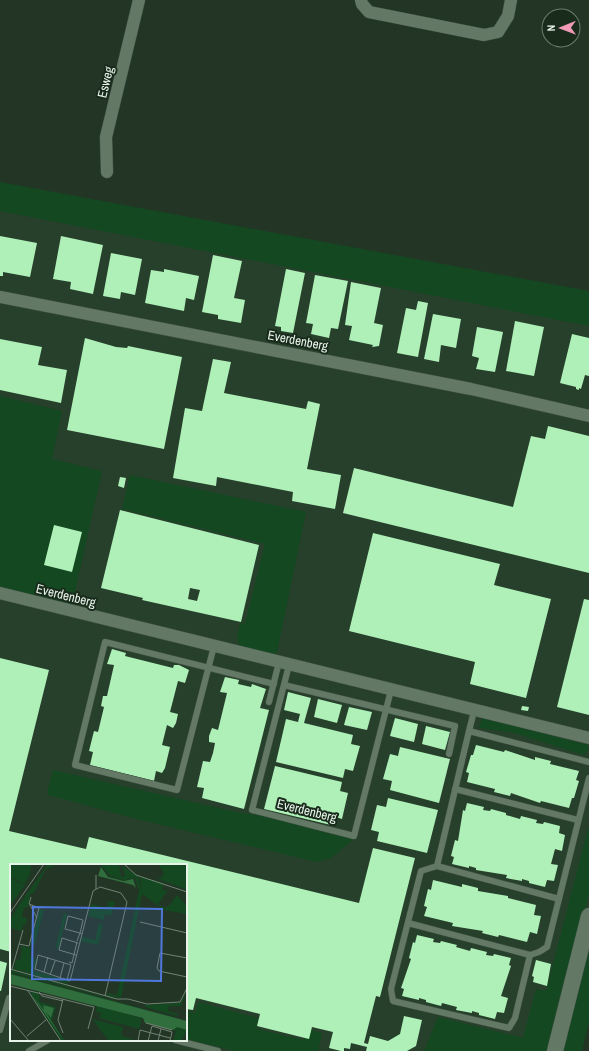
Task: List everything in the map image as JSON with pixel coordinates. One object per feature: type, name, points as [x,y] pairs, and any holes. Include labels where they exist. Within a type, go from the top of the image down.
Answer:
[{"type":"street","name":"Esweg","points":[[107,172],[106,137],[140,0]]},
{"type":"street","points":[[361,0],[362,4],[369,12],[484,35],[498,32],[508,16],[511,0]]},
{"type":"street","name":"Everdenberg","points":[[0,296],[471,389],[589,416]]},
{"type":"street","name":"Everdenberg","points":[[0,593],[474,711],[589,738]]},
{"type":"street","points":[[555,1051],[589,916]]},
{"type":"lane","points":[[214,646],[208,668],[177,790],[75,764],[105,642],[208,668],[274,684]]},
{"type":"lane","points":[[269,702],[274,684],[284,664]]},
{"type":"lane","name":"Everdenberg","points":[[284,664],[284,685],[252,810],[354,836],[391,690]]},
{"type":"lane","points":[[284,685],[455,726],[449,754]]},
{"type":"lane","points":[[437,866],[474,711]]},
{"type":"lane","points":[[469,731],[589,762]]},
{"type":"lane","points":[[408,923],[530,954],[539,952],[547,947],[589,778]]},
{"type":"lane","points":[[455,789],[578,820]]},
{"type":"lane","points":[[530,954],[515,1018],[509,1028],[393,1001],[391,989],[421,871],[437,866],[559,899]]},
{"type":"lane","points":[[0,1030],[10,998]]},
{"type":"lane","points":[[29,1051],[46,1041]]},
{"type":"lane","points":[[179,1041],[218,1051]]},
{"type":"shaded area","points":[[0,202],[589,316],[589,953],[568,1051],[0,1051]]},
{"type":"green space","points":[[0,182],[589,291],[589,326],[0,211]]},
{"type":"green space","points":[[0,396],[62,411],[52,459],[102,471],[72,605],[0,589]]},
{"type":"green space","points":[[130,475],[306,512],[276,657],[240,648],[237,637],[240,623],[245,624],[265,544],[122,509]]},
{"type":"green space","points":[[482,718],[588,745],[588,750],[584,755],[511,732],[479,728]]},
{"type":"green space","points":[[53,770],[236,812],[262,816],[354,839],[331,858],[317,862],[137,819],[48,795],[47,792]]},
{"type":"green space","points":[[589,825],[589,893],[550,1051],[424,1051],[438,1017],[523,1038],[536,989],[546,991]]},
{"type":"green space","points":[[589,948],[589,1022],[582,1051],[561,1051]]},
{"type":"green space","points":[[198,1002],[258,1018],[257,1029],[304,1040],[306,1029],[322,1033],[318,1051],[235,1051],[187,1039],[187,1010],[195,1013]]},
{"type":"building","points":[[0,236],[37,243],[30,277],[3,272],[3,276],[0,276]]},
{"type":"building","points":[[61,236],[103,245],[93,294],[70,289],[71,282],[53,279]]},
{"type":"building","points":[[111,253],[142,259],[135,295],[121,292],[120,299],[103,296]]},
{"type":"building","points":[[213,255],[242,261],[234,298],[245,300],[241,323],[218,319],[218,315],[202,312]]},
{"type":"building","points":[[164,269],[199,276],[194,300],[186,298],[184,311],[145,303],[151,270],[164,272]]},
{"type":"building","points":[[286,269],[305,273],[293,333],[281,331],[281,327],[275,326]]},
{"type":"building","points":[[315,275],[348,281],[338,329],[331,328],[329,338],[311,334],[313,324],[306,323]]},
{"type":"building","points":[[351,282],[381,288],[374,323],[383,325],[379,346],[372,347],[373,345],[349,340],[352,326],[345,325]]},
{"type":"building","points":[[418,301],[428,303],[418,357],[397,353],[406,308],[416,310]]},
{"type":"building","points":[[433,314],[461,319],[456,348],[441,345],[439,362],[424,359]]},
{"type":"building","points":[[515,321],[544,327],[534,376],[506,371]]},
{"type":"building","points":[[477,327],[503,332],[495,372],[476,369],[479,358],[472,356]]},
{"type":"building","points":[[572,334],[589,338],[589,376],[585,375],[581,389],[579,388],[579,390],[576,389],[576,387],[560,383]]},
{"type":"building","points":[[85,338],[116,347],[127,348],[128,346],[182,357],[164,449],[67,430]]},
{"type":"building","points":[[0,339],[42,347],[38,365],[67,370],[61,403],[0,390]]},
{"type":"building","points":[[213,359],[231,362],[224,393],[306,409],[308,401],[320,404],[307,469],[341,475],[335,509],[292,501],[293,492],[217,477],[216,486],[173,478],[185,408],[202,411]]},
{"type":"building","points":[[548,426],[589,436],[589,573],[343,513],[354,468],[513,507],[531,436],[545,439]]},
{"type":"building","points":[[120,477],[126,478],[124,488],[118,486]]},
{"type":"building","points":[[120,510],[259,545],[241,622],[142,600],[143,598],[101,588]],"holes":[[[190,588],[200,590],[197,601],[188,599]]]},
{"type":"building","points":[[54,525],[82,532],[72,572],[44,565]]},
{"type":"building","points":[[373,533],[500,564],[494,585],[551,599],[526,698],[470,684],[475,662],[349,631]]},
{"type":"building","points":[[584,599],[589,600],[589,715],[557,707]]},
{"type":"building","points":[[112,649],[126,653],[125,656],[173,668],[174,665],[179,665],[189,670],[185,683],[178,681],[170,712],[178,714],[176,723],[173,728],[167,725],[162,745],[170,747],[165,768],[162,773],[156,771],[154,781],[90,765],[93,752],[89,751],[94,731],[98,732],[104,707],[101,706],[103,696],[107,696],[114,665],[107,664]]},
{"type":"building","points":[[0,658],[49,670],[9,831],[86,849],[89,837],[359,903],[373,848],[415,858],[380,997],[376,996],[364,1043],[368,1044],[370,1036],[388,1041],[400,1034],[404,1016],[422,1020],[416,1046],[407,1051],[366,1051],[367,1047],[351,1043],[350,1049],[344,1048],[344,1051],[341,1051],[329,1048],[333,1032],[312,1027],[309,1039],[257,1026],[260,1014],[196,998],[193,1010],[187,1009],[187,864],[10,864],[10,952],[0,949]]},
{"type":"building","points":[[225,677],[239,680],[238,684],[251,687],[252,684],[266,689],[260,708],[269,710],[244,809],[202,798],[204,788],[197,787],[203,761],[210,762],[213,753],[215,743],[209,742],[209,736],[212,728],[218,730],[227,693],[220,692]]},
{"type":"building","points":[[288,692],[311,698],[304,723],[353,735],[351,744],[360,746],[353,771],[345,769],[343,778],[276,762],[286,719],[298,722],[300,714],[284,710]]},
{"type":"building","points":[[318,699],[342,705],[337,723],[314,717]]},
{"type":"building","points":[[522,706],[529,707],[528,711],[521,710]]},
{"type":"building","points":[[349,707],[372,712],[367,730],[344,725]]},
{"type":"building","points":[[395,718],[418,724],[414,742],[390,736]]},
{"type":"building","points":[[426,726],[450,732],[445,750],[422,744]]},
{"type":"building","points":[[476,745],[504,752],[505,750],[535,760],[535,757],[551,761],[550,764],[579,771],[576,780],[579,781],[574,798],[572,798],[569,808],[541,801],[540,803],[511,793],[510,796],[494,792],[495,789],[467,782],[469,773],[466,772],[471,755],[473,755]]},
{"type":"building","points":[[400,747],[450,759],[439,803],[390,790],[392,781],[383,779],[390,754],[398,756]]},
{"type":"building","points":[[275,766],[342,782],[340,791],[348,793],[342,819],[333,816],[331,825],[264,809]]},
{"type":"building","points":[[388,798],[438,810],[427,853],[377,841],[379,832],[371,830],[377,805],[386,807]]},
{"type":"building","points":[[467,803],[484,807],[483,810],[490,811],[491,809],[520,819],[521,816],[537,820],[536,823],[543,824],[544,822],[560,826],[559,833],[565,835],[562,851],[555,849],[551,864],[558,865],[554,881],[547,880],[545,887],[529,883],[529,881],[522,879],[522,881],[506,878],[507,875],[476,870],[476,868],[469,866],[469,868],[452,864],[454,857],[451,856],[455,840],[458,841],[463,810],[465,811]]},
{"type":"building","points":[[433,880],[462,887],[462,884],[478,888],[478,891],[508,896],[508,898],[536,905],[534,915],[541,916],[537,934],[530,932],[527,942],[499,935],[498,937],[482,933],[483,931],[452,926],[453,923],[424,916],[427,907],[424,906],[428,889],[431,890]]},
{"type":"building","points":[[417,935],[434,939],[433,942],[440,943],[441,941],[457,945],[456,947],[470,951],[471,948],[487,952],[486,955],[493,956],[494,954],[511,958],[509,965],[511,966],[501,996],[508,998],[504,1013],[497,1012],[495,1019],[479,1015],[479,1013],[472,1011],[472,1013],[456,1010],[457,1007],[442,1003],[441,1006],[426,1002],[426,1000],[419,998],[419,1000],[402,996],[404,989],[401,988],[411,959],[409,958],[413,942],[415,943]]},
{"type":"building","points":[[536,960],[551,964],[547,986],[533,982],[534,977],[532,976]]},
{"type":"building","points":[[0,961],[7,963],[1,991],[0,991]]}]
